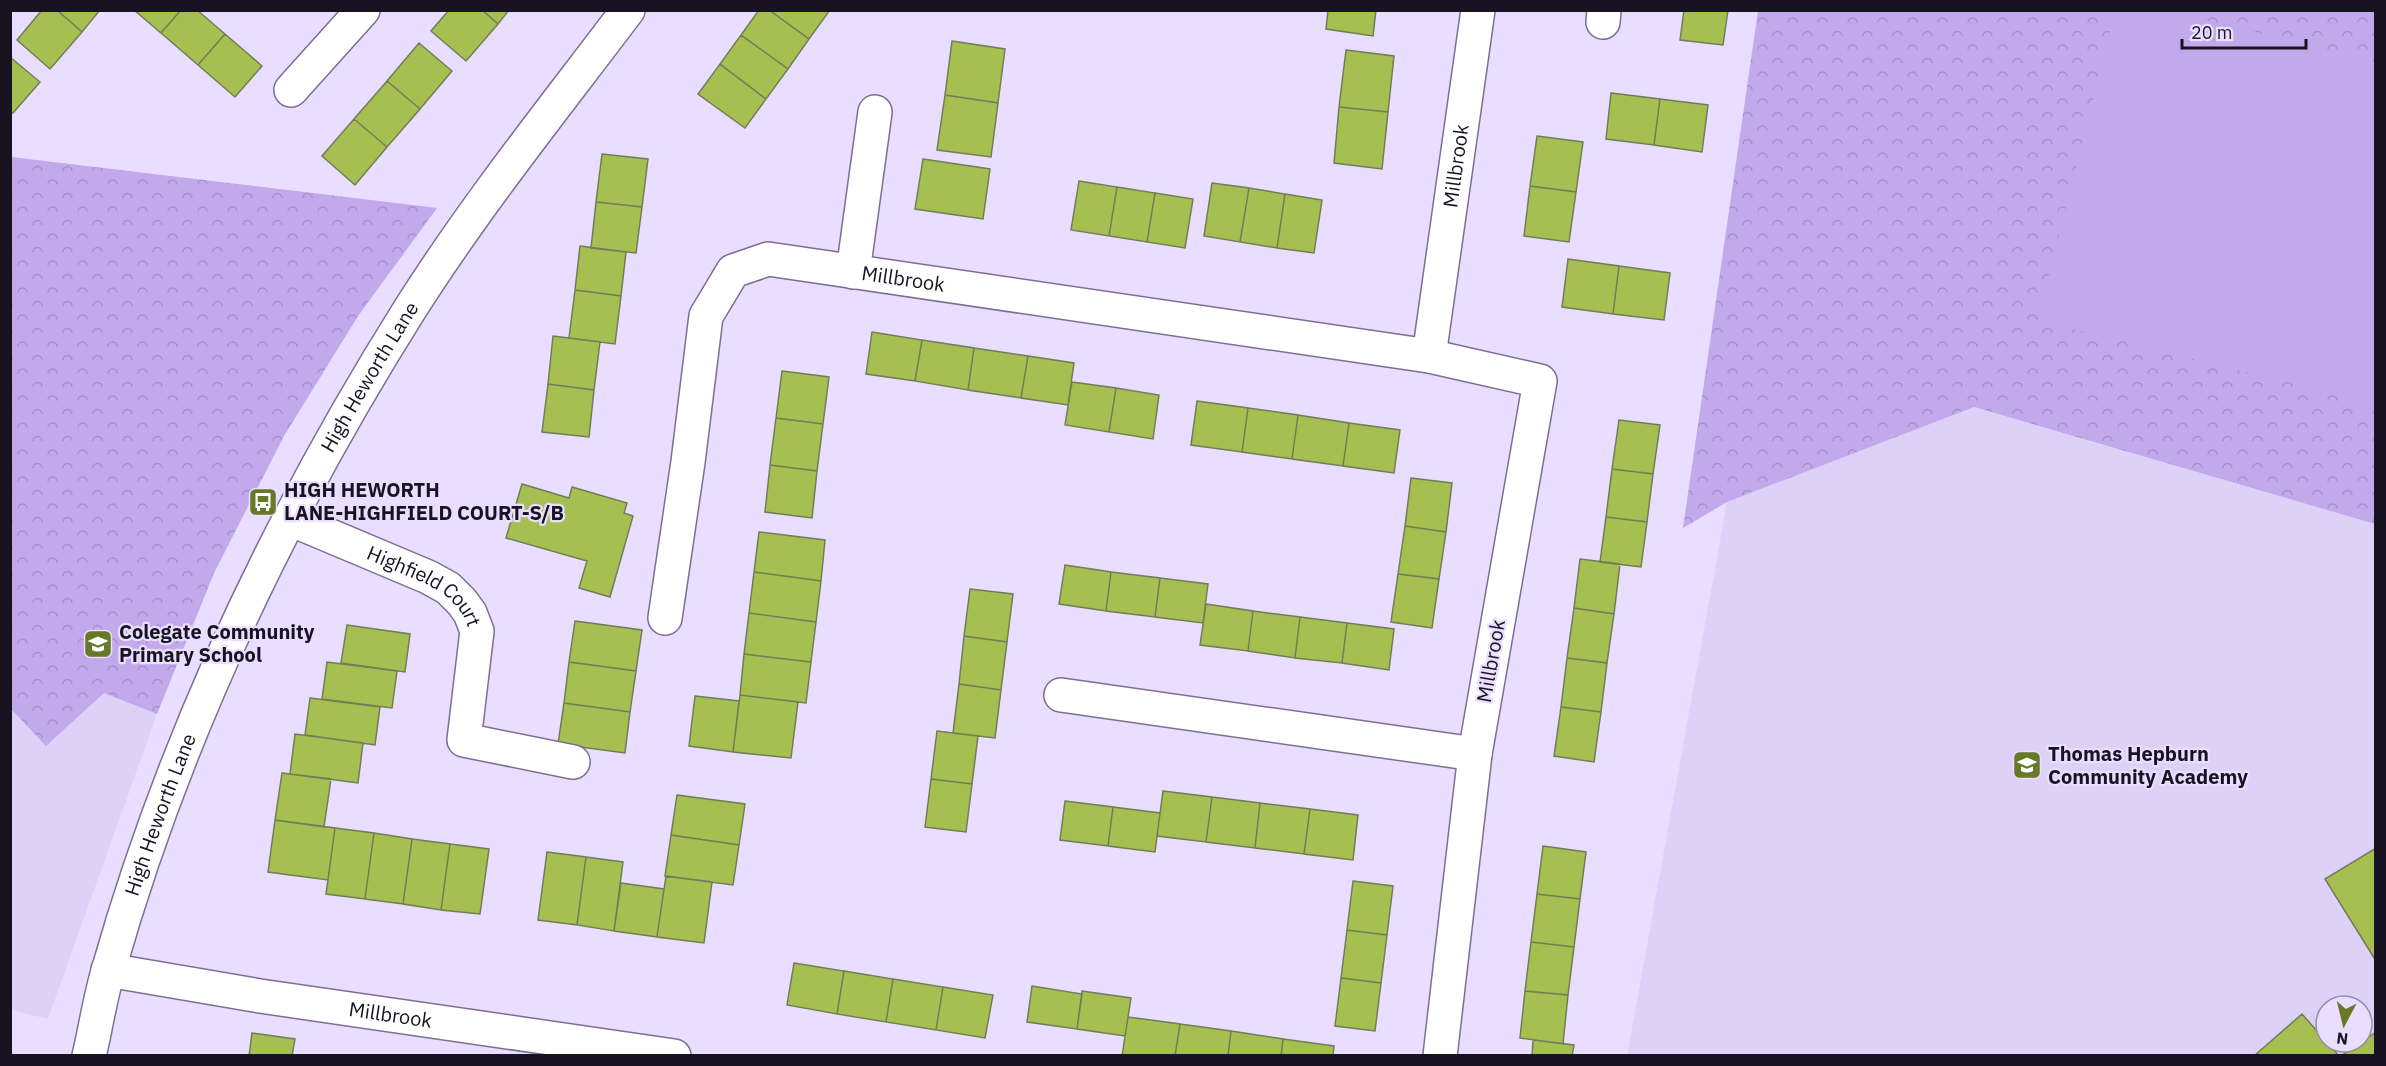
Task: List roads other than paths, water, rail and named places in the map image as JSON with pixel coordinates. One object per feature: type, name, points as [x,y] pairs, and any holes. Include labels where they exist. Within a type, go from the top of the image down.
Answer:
[{"type":"street","name":"High Heworth Lane","points":[[89,1056],[108,970],[158,815],[198,712],[290,519],[350,408],[412,307],[490,193],[628,10]]},
{"type":"street","name":"Millbrook","points":[[1429,356],[1478,10]]},
{"type":"street","points":[[291,90],[362,11]]},
{"type":"street","points":[[853,272],[875,112]]},
{"type":"street","name":"Millbrook","points":[[666,618],[706,316],[733,271],[768,259],[1429,356],[1540,381],[1475,754],[1440,1056]]},
{"type":"street","name":"Highfield Court","points":[[290,519],[428,578],[448,588],[462,602],[470,613],[477,631],[464,740],[573,762]]},
{"type":"street","points":[[1061,695],[1475,754]]},
{"type":"street","name":"Millbrook","points":[[108,970],[260,996],[674,1056]]},
{"type":"place","name":"HIGH HEWORTH LANE-HIGHFIELD COURT-S/B","points":[[263,502]]},
{"type":"place","name":"Colegate Community Primary School","points":[[98,644]]},
{"type":"place","name":"Thomas Hepburn Community Academy","points":[[2027,765]]}]
